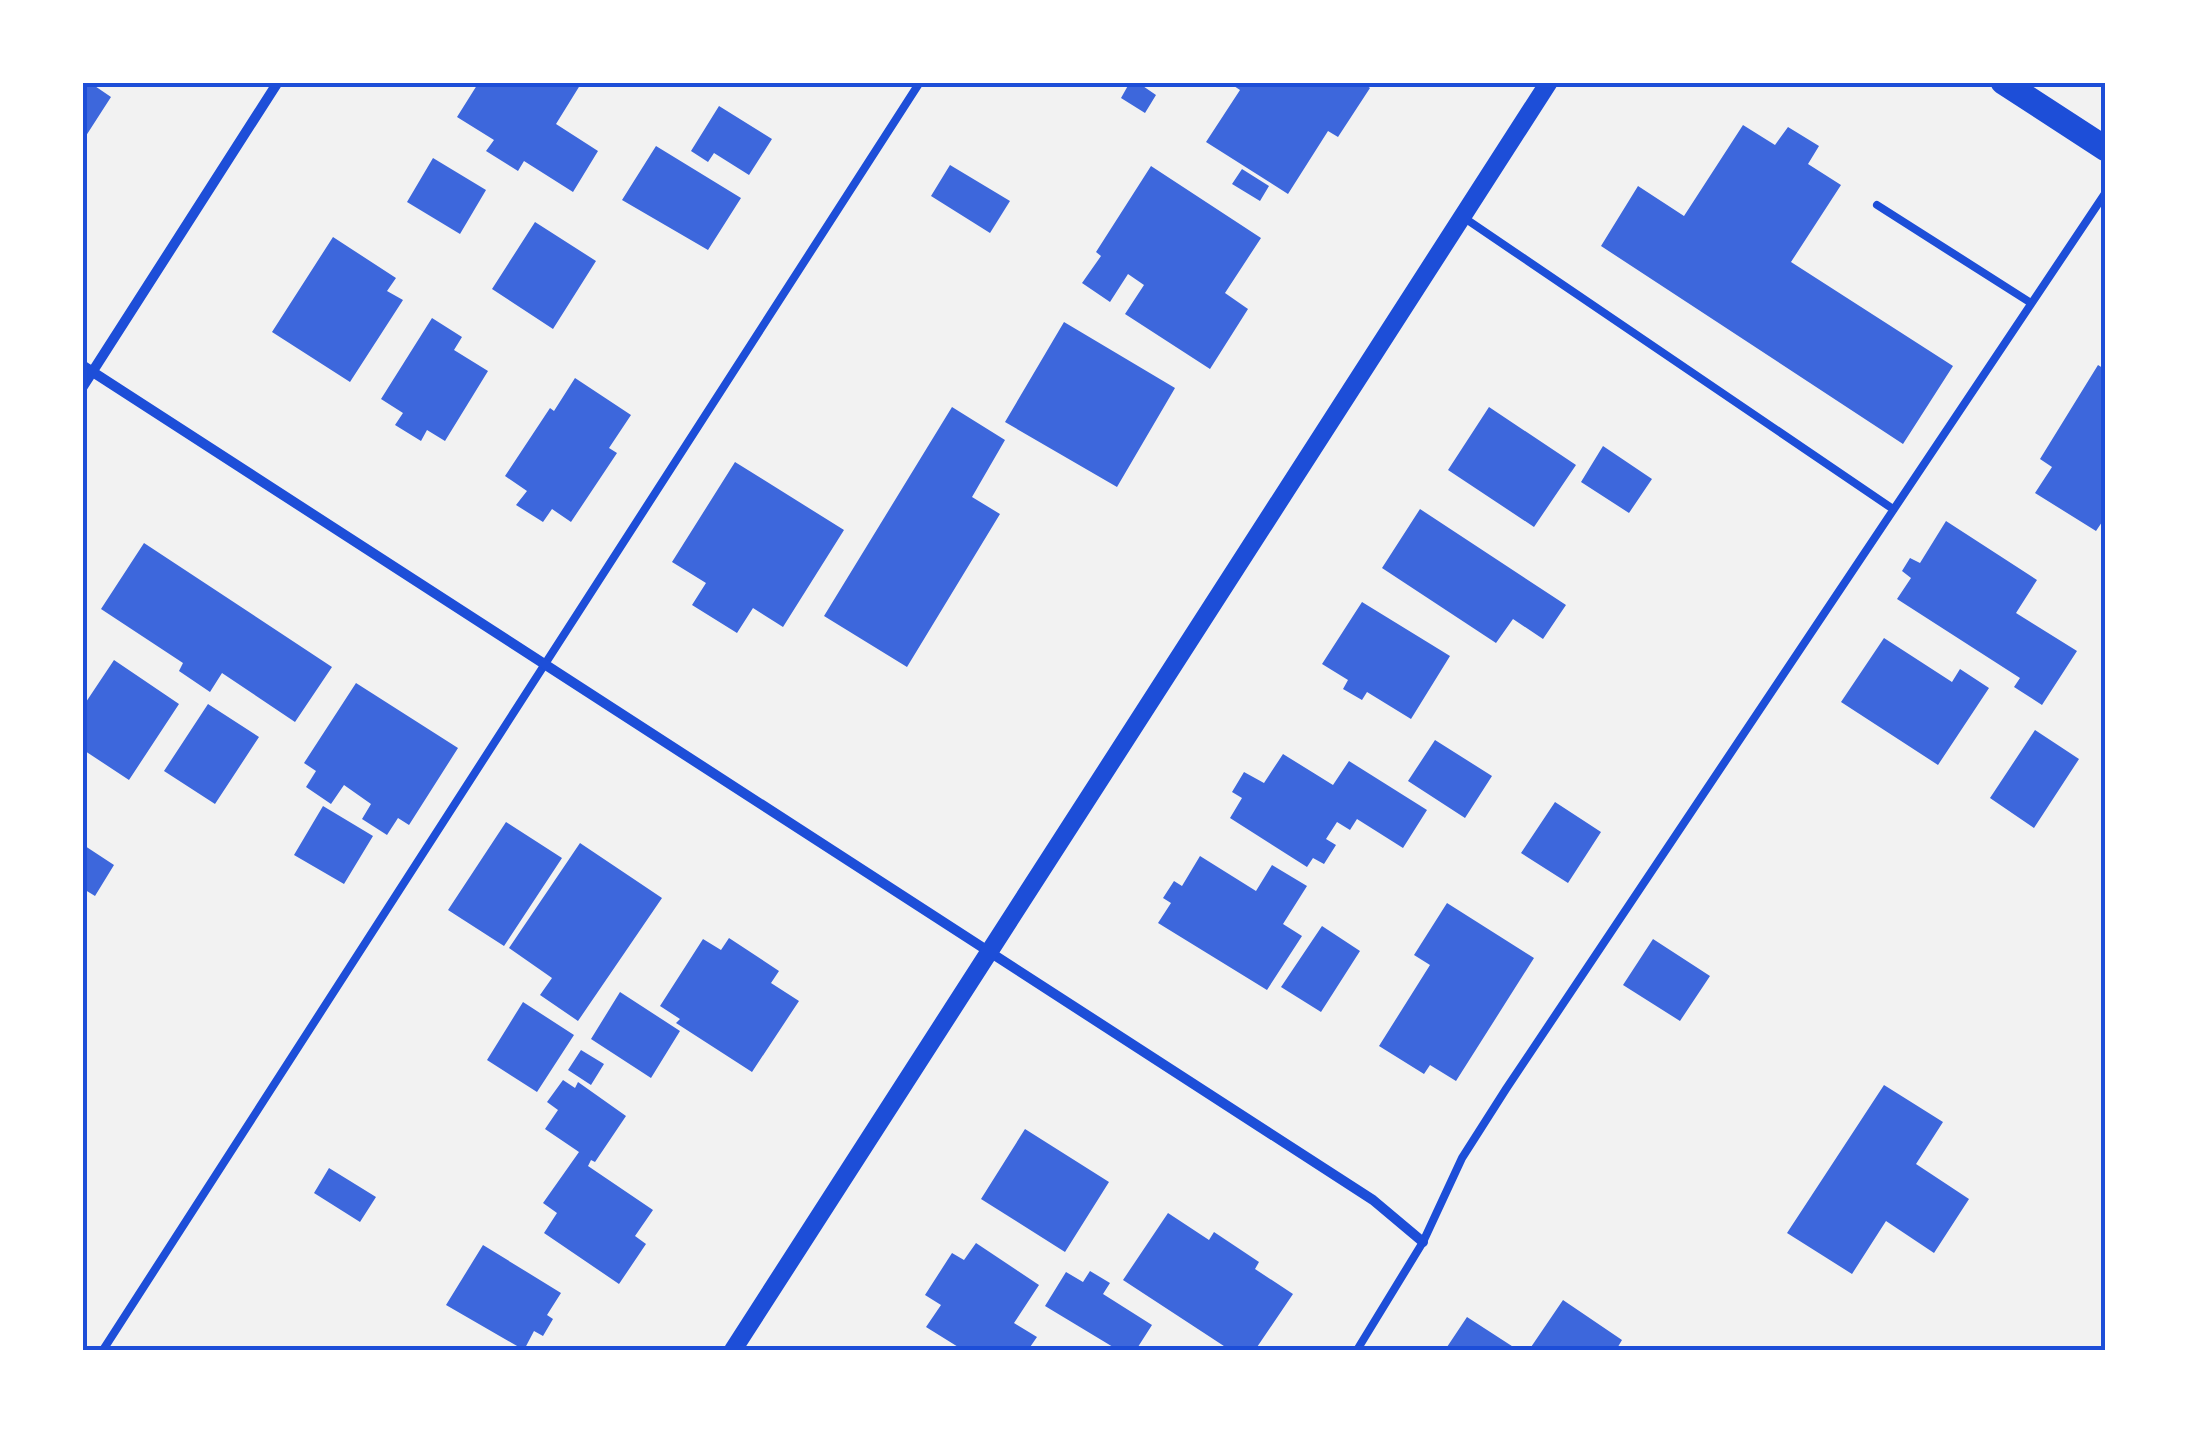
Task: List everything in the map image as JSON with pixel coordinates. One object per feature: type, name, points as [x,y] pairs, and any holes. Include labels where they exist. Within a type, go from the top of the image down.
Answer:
[{"type":"main road","points":[[2003,82],[2106,149]]},
{"type":"street","points":[[82,388],[88,368],[278,82]]},
{"type":"street","points":[[733,1350],[1549,82]]},
{"type":"street","points":[[88,368],[1373,1200],[1423,1242]]},
{"type":"lane","points":[[102,1350],[920,82]]},
{"type":"lane","points":[[1357,1350],[1423,1242],[1462,1158],[1506,1088],[2106,192]]},
{"type":"lane","points":[[1878,205],[2031,304]]},
{"type":"lane","points":[[1462,218],[1893,509]]},
{"type":"building","points":[[82,82],[89,82],[111,97],[82,142]]},
{"type":"building","points":[[479,82],[582,82],[556,124],[598,151],[573,192],[524,161],[518,171],[486,151],[494,140],[457,117]]},
{"type":"building","points":[[1130,82],[1137,82],[1156,95],[1145,113],[1121,98]]},
{"type":"building","points":[[1228,82],[1362,82],[1370,88],[1338,137],[1328,131],[1288,194],[1206,142],[1240,90]]},
{"type":"building","points":[[719,106],[772,139],[749,175],[714,153],[708,162],[691,151]]},
{"type":"building","points":[[1743,125],[1775,145],[1788,127],[1819,146],[1808,164],[1841,185],[1791,262],[1953,366],[1903,444],[1601,246],[1638,186],[1684,216]]},
{"type":"building","points":[[656,146],[741,198],[708,250],[622,200]]},
{"type":"building","points":[[433,158],[486,190],[460,234],[407,202]]},
{"type":"building","points":[[950,165],[1010,201],[990,233],[931,196]]},
{"type":"building","points":[[1151,166],[1261,238],[1225,293],[1248,309],[1210,369],[1125,314],[1144,285],[1128,274],[1110,302],[1082,283],[1101,256],[1096,252]]},
{"type":"building","points":[[1242,169],[1269,186],[1260,201],[1232,184]]},
{"type":"building","points":[[535,222],[596,261],[553,329],[492,289]]},
{"type":"building","points":[[333,237],[396,278],[387,291],[403,300],[350,382],[272,332]]},
{"type":"building","points":[[432,318],[462,337],[454,350],[488,371],[445,441],[427,430],[421,441],[395,425],[403,413],[381,399]]},
{"type":"building","points":[[1064,322],[1175,388],[1117,487],[1005,422]]},
{"type":"building","points":[[2098,365],[2106,370],[2106,516],[2096,531],[2035,493],[2052,467],[2040,459]]},
{"type":"building","points":[[575,378],[631,415],[609,448],[617,453],[571,522],[552,509],[543,522],[516,505],[527,491],[505,476]]},
{"type":"building","points":[[952,407],[1005,440],[972,497],[1000,514],[907,667],[824,616]]},
{"type":"building","points":[[1489,407],[1576,465],[1534,527],[1448,470]]},
{"type":"building","points":[[1603,446],[1652,479],[1629,513],[1581,482]]},
{"type":"building","points":[[735,462],[844,530],[783,627],[753,608],[737,633],[692,605],[706,583],[672,562]]},
{"type":"building","points":[[1420,509],[1566,605],[1543,639],[1513,619],[1496,643],[1382,568]]},
{"type":"building","points":[[1946,521],[2037,580],[2016,613],[2077,651],[2042,705],[2014,687],[2020,678],[1897,599],[1911,578],[1902,571],[1910,558],[1920,563]]},
{"type":"building","points":[[144,543],[332,667],[295,722],[222,673],[210,692],[179,671],[183,663],[101,609]]},
{"type":"building","points":[[1362,602],[1450,656],[1411,719],[1367,692],[1362,700],[1343,689],[1348,680],[1322,664]]},
{"type":"building","points":[[1884,638],[1952,682],[1960,669],[1989,688],[1938,765],[1841,702]]},
{"type":"building","points":[[114,660],[179,704],[129,780],[82,749],[82,708]]},
{"type":"building","points":[[356,683],[458,748],[409,825],[398,818],[387,835],[362,819],[371,804],[344,785],[331,804],[306,787],[316,771],[304,763]]},
{"type":"building","points":[[208,704],[259,737],[215,804],[164,771]]},
{"type":"building","points":[[2035,730],[2079,759],[2034,828],[1990,798]]},
{"type":"building","points":[[1435,740],[1492,776],[1465,818],[1408,781]]},
{"type":"building","points":[[1283,754],[1333,785],[1349,761],[1427,810],[1403,848],[1357,819],[1350,830],[1337,822],[1326,839],[1336,845],[1324,864],[1313,858],[1307,867],[1230,818],[1242,798],[1232,792],[1244,772],[1264,783]]},
{"type":"building","points":[[1555,802],[1601,832],[1568,883],[1521,853]]},
{"type":"building","points":[[323,806],[373,836],[344,884],[294,855]]},
{"type":"building","points":[[506,822],[562,858],[504,946],[448,910]]},
{"type":"building","points":[[580,843],[662,898],[578,1021],[540,995],[552,978],[509,948]]},
{"type":"building","points":[[82,844],[114,865],[95,896],[82,888]]},
{"type":"building","points":[[1200,856],[1256,891],[1272,865],[1307,886],[1283,924],[1302,936],[1267,990],[1158,923],[1171,903],[1163,898],[1174,881],[1182,886]]},
{"type":"building","points":[[1447,903],[1534,958],[1456,1081],[1430,1065],[1424,1074],[1379,1046],[1430,965],[1414,955]]},
{"type":"building","points":[[1322,926],[1360,951],[1321,1012],[1281,987]]},
{"type":"building","points":[[729,938],[779,971],[771,983],[799,1001],[752,1072],[676,1023],[680,1019],[660,1006],[703,939],[721,950]]},
{"type":"building","points":[[1653,939],[1710,976],[1680,1021],[1623,985]]},
{"type":"building","points":[[620,992],[680,1031],[651,1078],[591,1039]]},
{"type":"building","points":[[523,1002],[574,1035],[537,1092],[487,1060]]},
{"type":"building","points":[[581,1050],[604,1064],[591,1085],[568,1070]]},
{"type":"building","points":[[563,1080],[575,1088],[578,1082],[626,1116],[595,1162],[591,1160],[588,1166],[653,1210],[635,1236],[646,1244],[619,1284],[544,1233],[557,1213],[543,1203],[579,1152],[545,1129],[558,1110],[547,1102]]},
{"type":"building","points":[[1884,1085],[1943,1122],[1916,1164],[1969,1199],[1934,1253],[1886,1221],[1852,1274],[1787,1233]]},
{"type":"building","points":[[1025,1129],[1109,1182],[1065,1252],[981,1199]]},
{"type":"building","points":[[329,1168],[376,1197],[360,1222],[314,1193]]},
{"type":"building","points":[[1168,1213],[1209,1240],[1214,1232],[1259,1262],[1255,1269],[1293,1294],[1255,1350],[1230,1350],[1123,1280]]},
{"type":"building","points":[[976,1243],[1039,1285],[1014,1323],[1037,1337],[1028,1350],[963,1350],[926,1327],[941,1305],[925,1295],[952,1253],[964,1260]]},
{"type":"building","points":[[483,1245],[561,1293],[547,1315],[553,1319],[543,1336],[534,1331],[524,1350],[446,1305]]},
{"type":"building","points":[[1090,1271],[1110,1283],[1103,1294],[1152,1325],[1136,1350],[1118,1350],[1045,1306],[1066,1272],[1083,1282]]},
{"type":"building","points":[[1563,1300],[1622,1340],[1616,1350],[1529,1350]]},
{"type":"building","points":[[1467,1317],[1518,1350],[1445,1350]]}]
